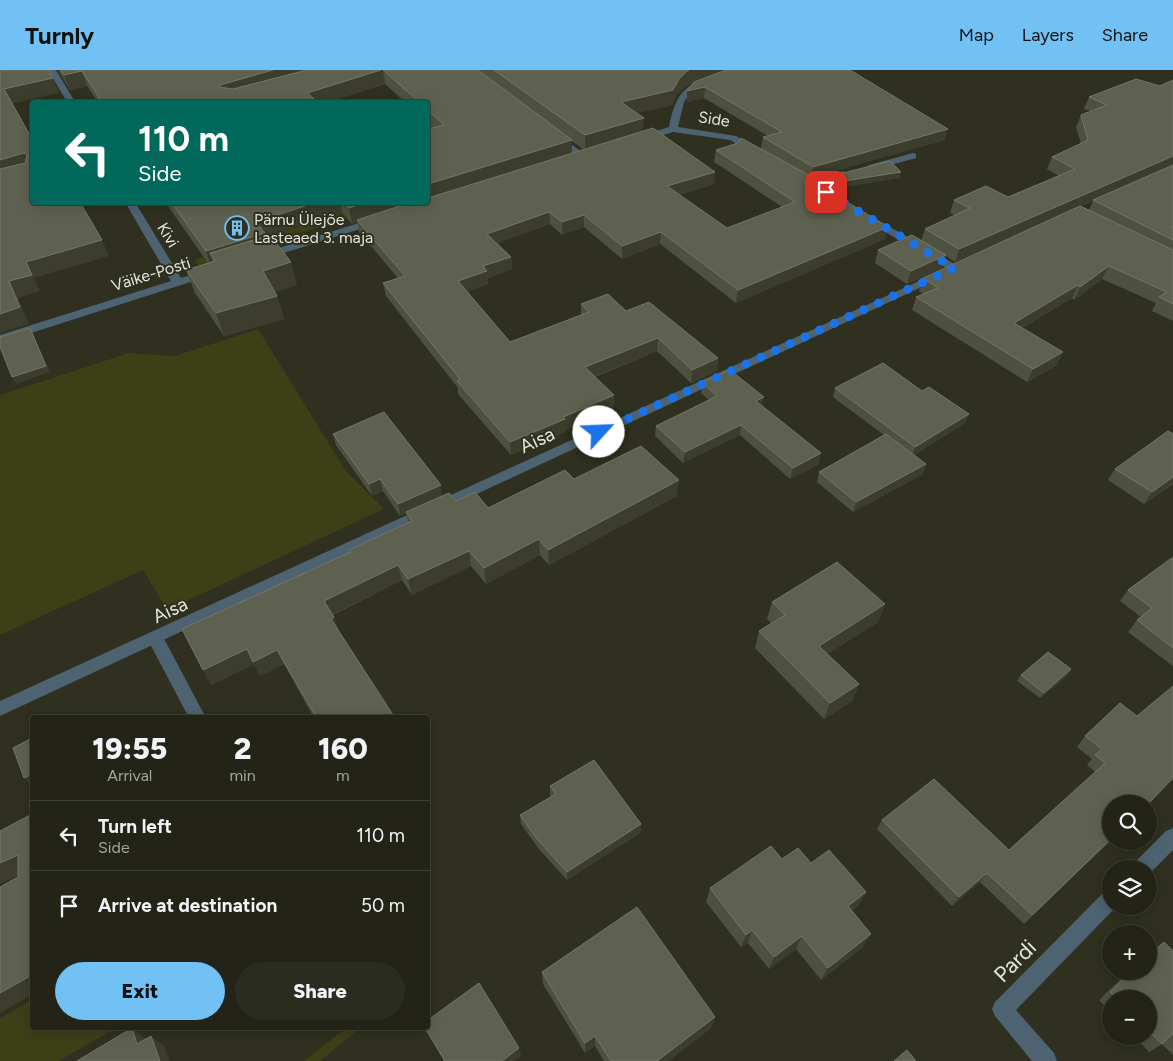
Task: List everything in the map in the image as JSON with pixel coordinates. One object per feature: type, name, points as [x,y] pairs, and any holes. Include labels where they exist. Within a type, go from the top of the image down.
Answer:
[{"type":"street","points":[[52,70],[70,100]]},
{"type":"street","points":[[628,142],[673,129],[680,102],[684,93],[689,89],[744,70]]},
{"type":"street","points":[[546,129],[582,156]]},
{"type":"street","name":"Side","points":[[673,129],[733,138],[769,158]]},
{"type":"street","points":[[827,193],[806,180],[862,169],[913,156]]},
{"type":"street","name":"Kivi","points":[[132,205],[178,283]]},
{"type":"street","name":"Aisa","points":[[0,709],[959,266],[860,212]]},
{"type":"street","points":[[253,260],[385,218]]},
{"type":"street","name":"Väike-Posti","points":[[0,339],[215,271]]},
{"type":"street","points":[[155,638],[196,715]]},
{"type":"street","points":[[1150,860],[1173,837]]},
{"type":"street","name":"Pardi","points":[[1046,1061],[1002,1009],[1102,908]]},
{"type":"green space","points":[[346,211],[369,211],[199,266],[194,260]]},
{"type":"green space","points":[[258,329],[346,471],[384,509],[167,610],[143,570],[0,635],[0,395],[129,353],[175,356]]},
{"type":"green space","points":[[30,1001],[30,1030],[113,1030],[59,1061],[0,1061],[0,1018]]},
{"type":"green space","points":[[343,1030],[358,1030],[320,1061],[304,1061]]},
{"type":"building","points":[[0,70],[49,70],[53,78],[4,89],[30,135],[30,205],[82,205],[102,240],[26,262],[32,275],[9,281],[20,307],[0,314],[0,169],[25,163],[27,155],[24,153],[0,160]]},
{"type":"building","points":[[61,70],[273,70],[220,85],[219,87],[233,89],[307,70],[381,70],[307,93],[316,100],[101,100],[82,71],[64,75]]},
{"type":"building","points":[[383,70],[478,70],[572,140],[430,183],[430,128],[444,125],[430,112],[430,100],[417,100]]},
{"type":"building","points":[[494,70],[689,70],[679,79],[673,90],[621,102],[644,118],[585,135]]},
{"type":"building","points":[[726,70],[850,70],[948,129],[813,167],[763,137],[782,132],[705,87],[687,91],[694,82]]},
{"type":"building","points":[[1136,79],[1160,86],[1173,80],[1173,156],[959,249],[925,229],[970,208],[954,200],[986,186],[1008,197],[1075,169],[1052,157],[1088,140],[1081,115],[1107,105],[1089,97]]},
{"type":"building","points":[[653,128],[715,172],[667,186],[727,228],[795,202],[716,150],[738,143],[741,138],[816,179],[811,180],[888,227],[738,290],[661,232],[622,246],[584,215],[562,222],[549,212],[487,234],[511,257],[483,266],[487,271],[458,281],[510,342],[589,312],[581,304],[608,294],[626,311],[649,302],[718,358],[692,370],[658,338],[585,367],[614,395],[563,417],[565,419],[510,442],[457,381],[460,379],[383,283],[405,276],[357,220],[403,205],[430,205],[430,197]]},
{"type":"building","points":[[890,161],[901,172],[831,183],[824,178]]},
{"type":"building","points":[[1173,165],[1173,226],[1171,227],[1173,228],[1173,240],[1093,200]]},
{"type":"building","points":[[173,205],[308,205],[256,222],[265,233],[206,251]]},
{"type":"building","points":[[346,205],[358,205],[349,208]]},
{"type":"building","points":[[1080,206],[1173,250],[1173,304],[1159,297],[1167,292],[1109,266],[1080,287],[1078,285],[1014,323],[1063,352],[1033,369],[916,297],[938,288],[923,278]]},
{"type":"building","points":[[270,235],[291,262],[263,271],[277,296],[216,313],[186,270],[215,261],[210,253]]},
{"type":"building","points":[[912,235],[946,255],[911,271],[878,250]]},
{"type":"building","points":[[30,328],[46,366],[12,377],[0,347],[0,337]]},
{"type":"building","points":[[883,363],[922,391],[929,387],[969,414],[915,447],[835,388]]},
{"type":"building","points":[[730,370],[764,397],[756,401],[821,453],[793,468],[741,425],[685,452],[656,426],[717,396],[702,382]]},
{"type":"building","points":[[384,412],[441,485],[398,504],[380,479],[369,484],[333,434]]},
{"type":"building","points":[[1168,431],[1173,434],[1173,477],[1152,492],[1115,469]]},
{"type":"building","points":[[886,434],[926,464],[856,502],[819,472]]},
{"type":"building","points":[[641,446],[679,480],[548,550],[539,539],[484,568],[469,551],[408,579],[398,565],[324,601],[334,617],[331,619],[393,715],[315,715],[277,650],[253,662],[247,649],[203,670],[182,629],[351,552],[349,550],[412,521],[406,512],[449,493],[456,501],[475,492],[488,508],[565,470],[574,479]]},
{"type":"building","points":[[1173,557],[1173,648],[1137,620],[1152,608],[1128,590]]},
{"type":"building","points":[[837,562],[885,604],[819,646],[859,684],[830,703],[759,631],[785,615],[772,602]]},
{"type":"building","points":[[1048,652],[1071,669],[1044,693],[1021,675]]},
{"type":"building","points":[[1173,686],[1173,778],[1157,795],[1102,795],[1102,848],[1032,915],[987,873],[959,897],[882,820],[934,779],[1009,850],[1105,763],[1095,755],[1102,749],[1085,736],[1120,703],[1137,716]]},
{"type":"building","points":[[30,739],[30,775],[24,778],[13,748]]},
{"type":"building","points":[[594,760],[641,824],[567,872],[537,839],[520,815],[556,794],[550,786]]},
{"type":"building","points":[[30,815],[30,976],[0,993],[0,887],[18,877],[18,855],[0,863],[0,831]]},
{"type":"building","points":[[771,846],[782,859],[798,848],[811,863],[829,850],[866,892],[848,906],[871,934],[828,968],[802,936],[774,957],[752,930],[746,935],[710,888]]},
{"type":"building","points":[[637,907],[715,1017],[657,1061],[611,1061],[595,1036],[585,1043],[542,972]]},
{"type":"building","points":[[1164,942],[1173,951],[1173,1035],[1162,1044],[1157,1039],[1157,990],[1112,990],[1123,980],[1157,980],[1157,948]]},
{"type":"building","points":[[479,983],[519,1048],[502,1061],[445,1061],[426,1030],[430,1030],[430,1019]]},
{"type":"building","points":[[129,1030],[133,1030],[137,1044],[151,1036],[160,1061],[77,1061]]},
{"type":"building","points":[[907,1050],[916,1061],[894,1061]]},
{"type":"place","name":"Pärnu Ülejõe Lasteaed 3. maja","points":[[237,228]]},
{"type":"route","points":[[599,432],[954,268],[826,192]]}]
